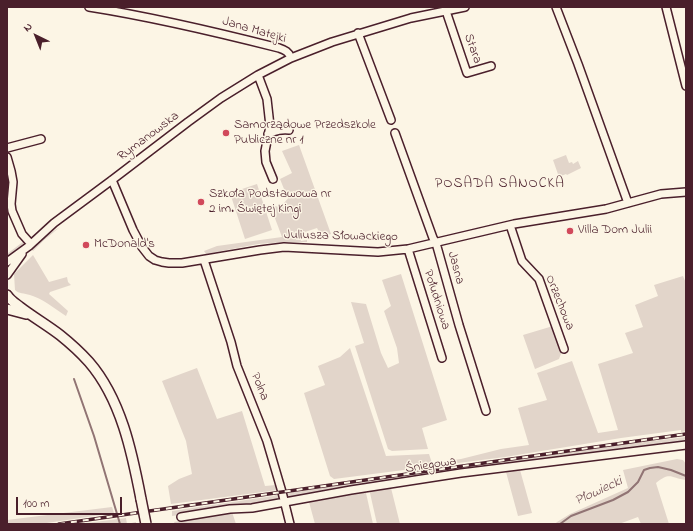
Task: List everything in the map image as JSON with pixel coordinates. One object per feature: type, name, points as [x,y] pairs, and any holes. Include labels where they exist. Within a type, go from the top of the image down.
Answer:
[{"type":"main road","points":[[7,295],[13,302],[31,316],[48,326],[84,357],[107,388],[117,408],[131,454],[146,524]]},
{"type":"main road","points":[[7,309],[31,316]]},
{"type":"street","name":"Jana Matejki","points":[[89,7],[178,23],[279,48],[286,51],[291,58]]},
{"type":"street","name":"Rymanowska","points":[[7,262],[30,245],[54,223],[188,122],[221,98],[258,75],[291,58],[358,33],[411,18],[465,7]]},
{"type":"street","points":[[556,7],[628,203]]},
{"type":"street","points":[[666,7],[686,86]]},
{"type":"street","name":"Stara","points":[[446,11],[467,73],[491,66]]},
{"type":"street","points":[[358,33],[390,120]]},
{"type":"street","points":[[258,75],[267,99],[270,126],[265,151],[266,162],[273,179]]},
{"type":"street","points":[[268,134],[277,130],[289,130]]},
{"type":"street","name":"Jasna","points":[[395,133],[436,243],[459,325],[486,411]]},
{"type":"street","points":[[7,148],[42,139]]},
{"type":"street","points":[[7,157],[13,182],[11,204],[12,211],[22,234],[30,245]]},
{"type":"street","name":"Juliusza Słowackiego","points":[[112,180],[140,245],[149,256],[155,260],[169,263],[204,260],[284,247],[378,252],[408,249],[510,225],[606,209],[661,194],[686,192]]},
{"type":"street","name":"Orzechowa","points":[[510,225],[522,261],[539,279],[564,349]]},
{"type":"street","name":"Rymanowska","points":[[7,275],[30,245]]},
{"type":"street","name":"Południowa","points":[[408,249],[442,358]]},
{"type":"street","name":"Polna","points":[[204,260],[231,342],[237,366],[267,441],[290,524]]},
{"type":"street","name":"Śniegowa","points":[[181,517],[284,503],[462,473],[686,445]]},
{"type":"shaded area","points":[[299,145],[331,234],[325,236],[326,238],[317,240],[319,232],[317,228],[299,234],[301,241],[307,240],[307,242],[258,244],[206,254],[204,251],[217,246],[282,237],[270,205],[279,207],[291,195],[284,189],[280,179],[292,173],[282,151]]},
{"type":"shaded area","points":[[566,155],[569,163],[572,162],[573,164],[578,161],[581,168],[559,177],[553,160]]},
{"type":"shaded area","points":[[257,184],[272,230],[245,239],[230,193]]},
{"type":"shaded area","points":[[60,227],[33,251],[32,250],[41,240]]},
{"type":"shaded area","points":[[24,241],[24,243],[7,259],[7,254]]},
{"type":"shaded area","points":[[33,255],[49,282],[67,277],[68,282],[71,285],[50,292],[49,294],[68,311],[66,316],[39,299],[15,290],[14,274]]},
{"type":"shaded area","points":[[401,274],[447,420],[422,428],[428,449],[392,451],[388,449],[355,346],[364,343],[351,302],[366,304],[381,353],[388,368],[399,363],[397,348],[384,311],[391,306],[382,280]]},
{"type":"shaded area","points":[[683,276],[686,283],[686,431],[681,432],[681,430],[621,438],[505,457],[334,479],[330,476],[304,393],[325,385],[318,366],[340,357],[350,348],[386,456],[429,454],[432,463],[461,459],[501,449],[529,445],[518,408],[547,400],[537,373],[572,361],[598,433],[618,430],[598,364],[633,353],[625,333],[643,327],[635,305],[658,296],[654,285]]},
{"type":"shaded area","points":[[553,326],[562,351],[559,359],[535,369],[523,335]]},
{"type":"shaded area","points":[[197,368],[217,419],[242,411],[265,486],[276,485],[278,490],[171,504],[168,486],[179,479],[192,474],[186,441],[162,381]]},
{"type":"shaded area","points":[[686,437],[686,441],[532,462],[293,498],[288,496],[286,493],[585,450]]},
{"type":"shaded area","points":[[677,459],[683,460],[686,464],[686,480],[668,476],[656,483],[669,524],[641,524],[638,517],[619,524],[555,524],[570,514],[628,488],[623,470]]},
{"type":"shaded area","points":[[520,470],[532,513],[518,516],[506,472]]},
{"type":"shaded area","points":[[391,488],[400,524],[377,524],[370,491]]},
{"type":"shaded area","points":[[364,491],[366,493],[373,524],[315,524],[309,502],[334,495]]},
{"type":"shaded area","points":[[279,494],[280,498],[277,502],[249,504],[172,516],[172,511]]},
{"type":"shaded area","points":[[112,507],[114,513],[40,524],[7,524],[7,520]]},
{"type":"shaded area","points":[[232,512],[236,524],[175,524],[174,522]]},
{"type":"shaded area","points":[[126,518],[127,524],[79,524]]},
{"type":"waterway","points":[[74,379],[94,436],[120,524]]},
{"type":"waterway","name":"Płowiecki","points":[[560,524],[571,516],[613,500],[628,492],[638,482],[644,470],[658,467],[686,476]]},
{"type":"railway","points":[[59,524],[686,434]]},
{"type":"place","name":"Samorządowe Przedszkole Publiczne nr 1","points":[[226,133]]},
{"type":"place","name":"Szkoła Podstawowa nr 2 im. Świętej Kingi","points":[[201,202]]},
{"type":"place","name":"Villa Dom Julii","points":[[570,231]]},
{"type":"place","name":"McDonald's","points":[[86,245]]},
{"type":"district","name":"POSADA SANOCKA","points":[[500,185]]}]
